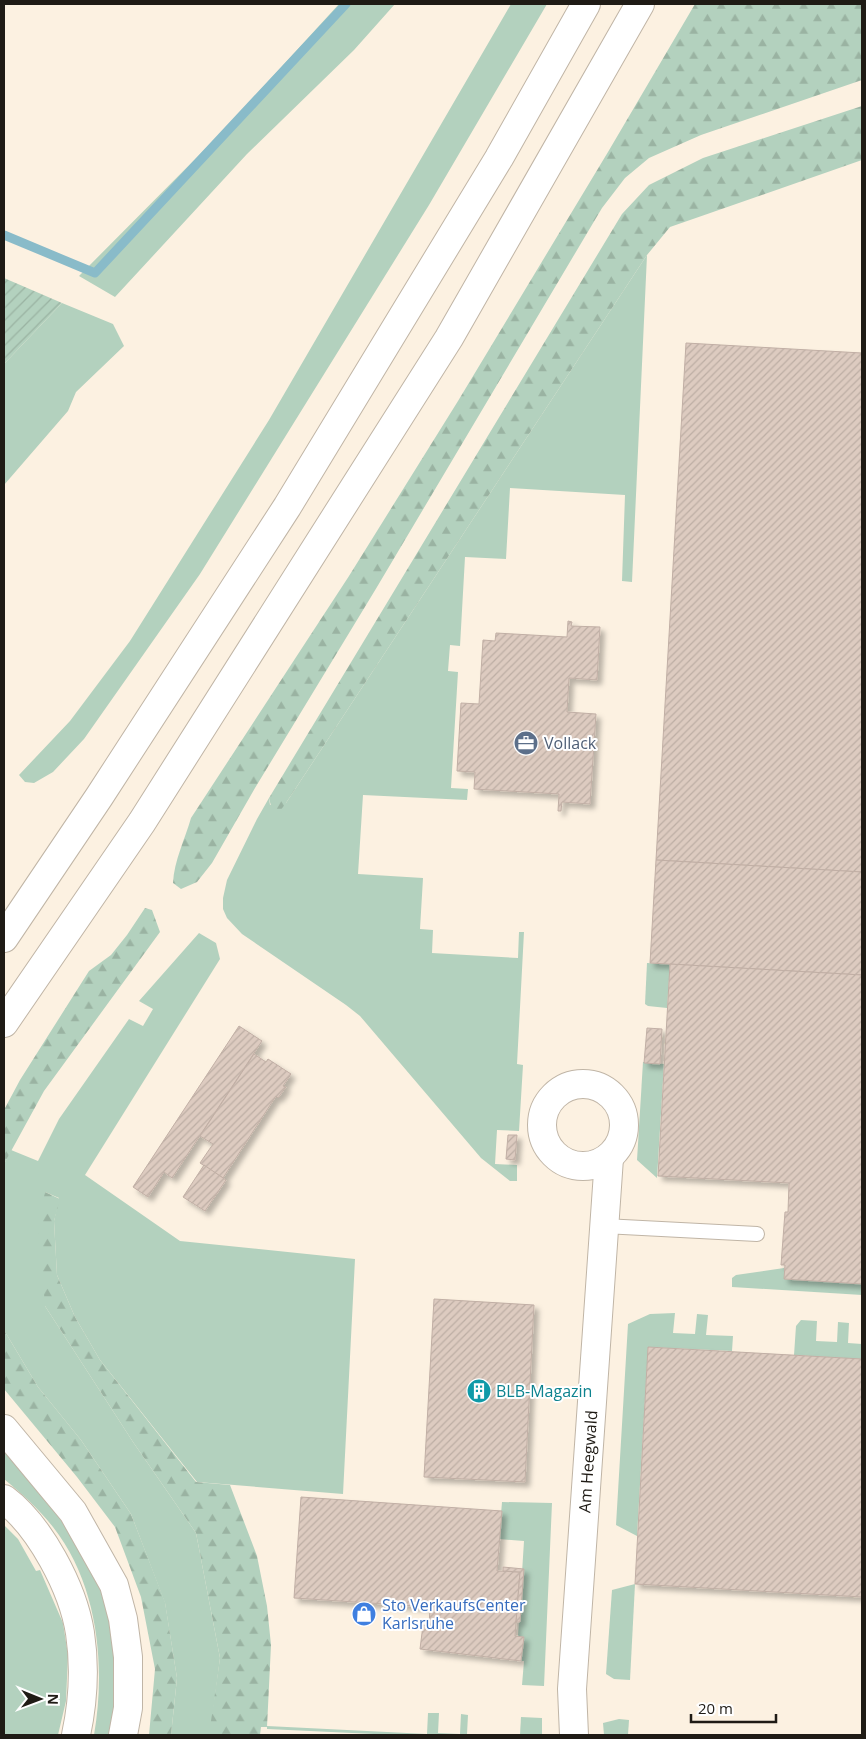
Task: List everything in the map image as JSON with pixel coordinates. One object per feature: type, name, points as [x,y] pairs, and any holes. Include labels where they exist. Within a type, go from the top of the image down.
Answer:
[{"type":"main road","points":[[4,938],[99,797],[287,507],[499,158],[586,4]]},
{"type":"main road","points":[[4,1040],[8,1017],[142,822],[449,338],[640,4]]},
{"type":"main road","name":"Am Heegwald","points":[[574,1735],[572,1690],[609,1158]]},
{"type":"main road","points":[[4,1429],[73,1512],[114,1585],[123,1619],[128,1657],[128,1708],[123,1735]]},
{"type":"main road","points":[[4,1499],[38,1536],[58,1567],[80,1632],[82,1672],[80,1716],[76,1735]]},
{"type":"lane","points":[[604,1226],[757,1234]]},
{"type":"green space","points":[[339,4],[395,4],[354,50],[247,154],[115,297],[79,276],[222,132]]},
{"type":"green space","points":[[511,4],[547,4],[429,205],[200,574],[84,739],[53,772],[34,783],[25,782],[19,775],[70,721],[130,641],[269,420]]},
{"type":"green space","points":[[695,4],[862,4],[862,80],[701,135],[649,158],[625,178],[602,208],[212,863],[197,882],[181,889],[173,883],[174,875],[191,818],[349,576],[458,401]]},
{"type":"green space","points":[[862,106],[862,160],[670,227],[647,255],[286,803],[280,811],[272,810],[269,798],[622,214],[649,185],[703,158]]},
{"type":"green space","points":[[647,255],[632,582],[622,581],[625,495],[510,488],[506,559],[465,557],[460,646],[450,645],[448,671],[458,672],[451,788],[468,789],[467,800],[363,795],[358,874],[423,878],[420,929],[433,930],[432,953],[518,958],[519,932],[524,932],[517,1064],[523,1065],[519,1131],[497,1130],[495,1164],[517,1165],[517,1181],[510,1181],[481,1158],[360,1016],[242,934],[227,918],[223,909],[223,898],[227,880],[269,798],[270,805],[286,803]]},
{"type":"green space","points":[[4,278],[62,303],[4,364]]},
{"type":"green space","points":[[62,303],[113,324],[124,346],[76,392],[68,411],[4,485],[4,364]]},
{"type":"green space","points":[[145,908],[152,910],[160,932],[44,1091],[4,1164],[4,1110],[20,1080],[89,971],[111,955]]},
{"type":"green space","points":[[199,933],[216,943],[220,959],[85,1175],[180,1241],[355,1259],[343,1494],[197,1482],[100,1360],[75,1317],[57,1275],[54,1221],[59,1198],[45,1192],[45,1306],[133,1442],[196,1533],[220,1658],[210,1735],[171,1735],[177,1678],[165,1603],[131,1514],[81,1440],[38,1387],[4,1330],[4,1164],[11,1150],[38,1161],[59,1119],[129,1019],[143,1026],[153,1009],[139,1001]]},
{"type":"green space","points":[[647,963],[670,964],[667,1008],[645,1004]]},
{"type":"green space","points":[[643,1062],[664,1064],[657,1178],[637,1160]]},
{"type":"green space","points":[[45,1192],[60,1199],[54,1221],[57,1275],[75,1317],[100,1360],[196,1482],[230,1485],[257,1556],[267,1606],[271,1645],[267,1727],[261,1727],[260,1735],[209,1735],[220,1658],[196,1533],[133,1442],[45,1306],[38,1224]]},
{"type":"green space","points":[[784,1268],[784,1279],[862,1284],[862,1295],[732,1287],[732,1278],[736,1275]]},
{"type":"green space","points":[[675,1313],[673,1333],[695,1334],[697,1314],[708,1315],[706,1335],[733,1336],[732,1351],[648,1347],[637,1536],[616,1525],[628,1324],[650,1314]]},
{"type":"green space","points":[[801,1320],[817,1321],[816,1341],[837,1342],[838,1322],[849,1323],[848,1343],[862,1344],[862,1359],[794,1355],[796,1326]]},
{"type":"green space","points":[[4,1330],[38,1387],[81,1440],[131,1514],[165,1602],[177,1678],[171,1735],[149,1735],[155,1669],[141,1597],[115,1527],[77,1477],[4,1389]]},
{"type":"green space","points":[[4,1446],[78,1540],[99,1579],[112,1624],[118,1674],[111,1735],[94,1735],[98,1709],[98,1654],[95,1626],[80,1574],[68,1549],[53,1527],[30,1502],[4,1479]]},
{"type":"green space","points":[[502,1502],[552,1503],[544,1686],[522,1685],[524,1661],[521,1661],[524,1637],[518,1636],[524,1541],[499,1539]]},
{"type":"green space","points":[[4,1525],[18,1539],[36,1571],[40,1570],[63,1623],[68,1655],[66,1701],[58,1735],[4,1735]]},
{"type":"green space","points":[[635,1584],[630,1680],[614,1679],[606,1674],[612,1590]]},
{"type":"green space","points":[[428,1713],[439,1713],[438,1733],[460,1734],[461,1714],[468,1715],[467,1734],[481,1735],[395,1735],[267,1729],[267,1726],[427,1734]]},
{"type":"green space","points":[[521,1717],[542,1718],[542,1735],[520,1735]]},
{"type":"green space","points":[[619,1719],[629,1720],[628,1735],[604,1735],[603,1723]]},
{"type":"building","points":[[686,343],[862,353],[862,872],[656,860]]},
{"type":"building","name":"Vollack","points":[[568,621],[572,622],[571,626],[600,627],[597,680],[569,678],[567,712],[596,714],[590,804],[562,802],[561,811],[558,811],[559,794],[474,789],[475,772],[457,771],[461,703],[479,704],[483,640],[495,641],[496,633],[567,637]]},
{"type":"building","points":[[656,860],[862,872],[862,975],[650,963]]},
{"type":"building","points":[[670,964],[862,975],[862,1284],[784,1279],[785,1265],[781,1265],[785,1212],[788,1212],[789,1183],[658,1176]]},
{"type":"building","points":[[239,1026],[262,1041],[172,1178],[164,1172],[148,1197],[133,1187]]},
{"type":"building","points":[[647,1028],[662,1029],[660,1064],[644,1063]]},
{"type":"building","points":[[254,1054],[266,1062],[268,1059],[291,1074],[283,1086],[286,1087],[278,1098],[276,1096],[223,1178],[200,1163],[213,1144],[200,1136]]},
{"type":"building","points":[[508,1135],[517,1135],[515,1160],[506,1159]]},
{"type":"building","points":[[204,1165],[226,1180],[205,1211],[183,1197]]},
{"type":"building","name":"BLB-Magazin","points":[[434,1299],[534,1305],[525,1482],[424,1477]]},
{"type":"building","points":[[648,1347],[862,1359],[862,1597],[635,1584]]},
{"type":"building","points":[[301,1497],[502,1511],[497,1571],[520,1572],[515,1636],[524,1637],[521,1661],[420,1649],[423,1625],[429,1626],[430,1607],[294,1598]]},
{"type":"building","points":[[503,1567],[524,1569],[520,1622],[516,1622],[520,1572],[503,1571]]},
{"type":"waterway","points":[[4,235],[95,273],[346,4]]},
{"type":"place","name":"Vollack","points":[[526,743]]},
{"type":"place","name":"BLB-Magazin","points":[[479,1391]]},
{"type":"place","name":"Sto VerkaufsCenter Karlsruhe","points":[[364,1614]]}]
